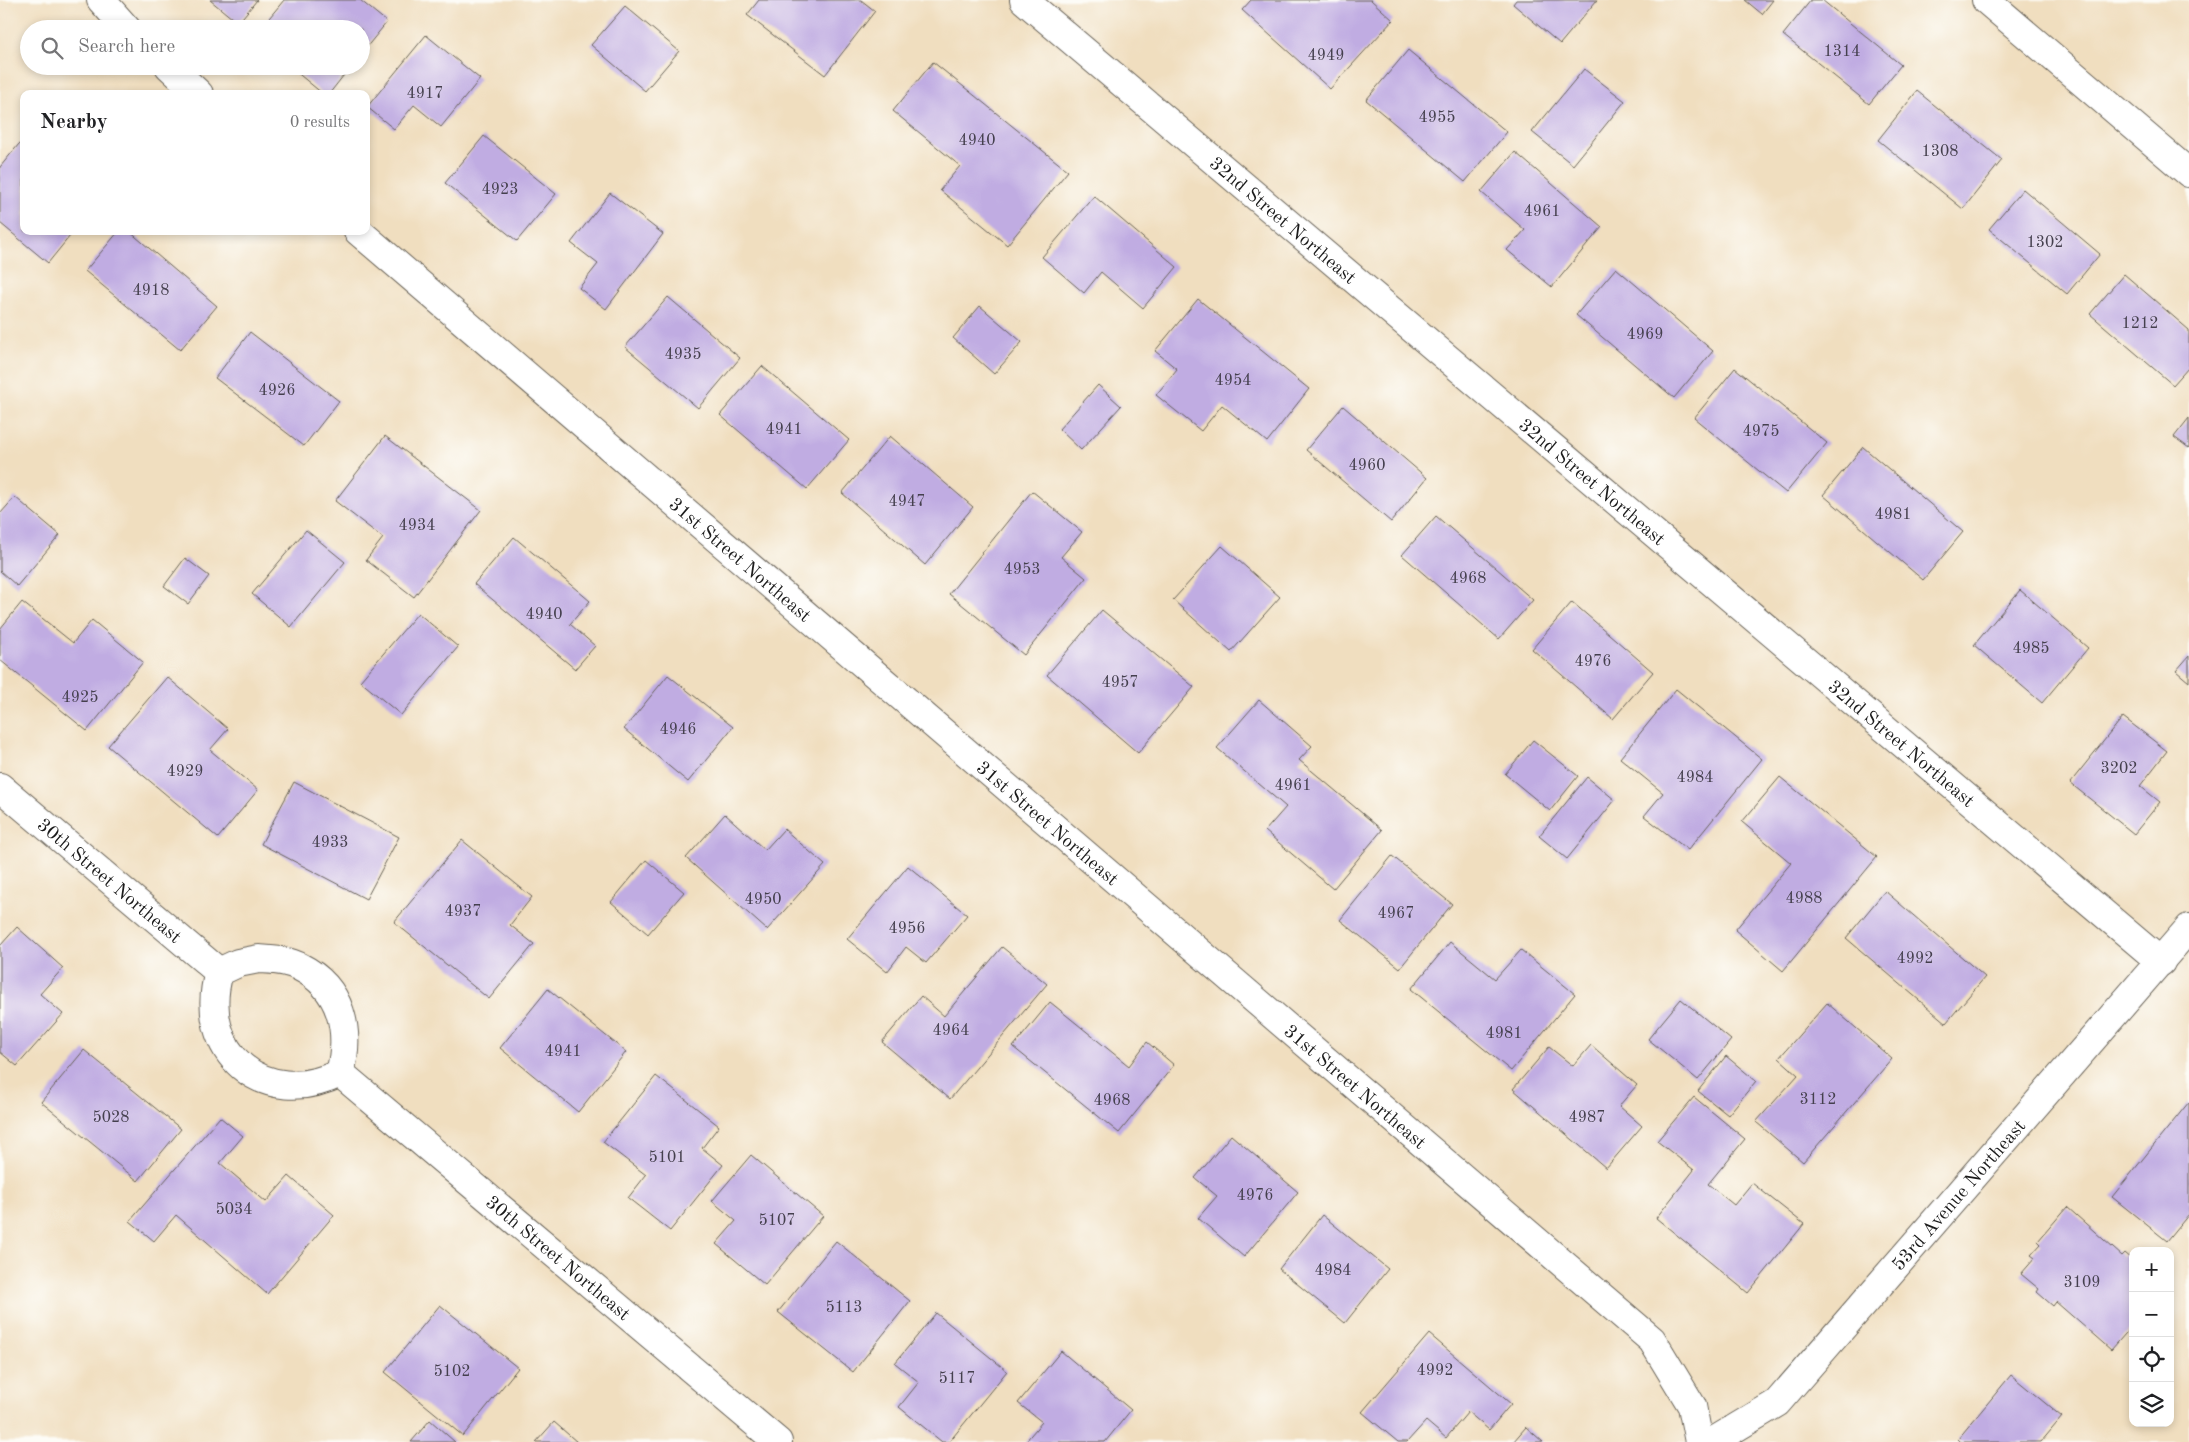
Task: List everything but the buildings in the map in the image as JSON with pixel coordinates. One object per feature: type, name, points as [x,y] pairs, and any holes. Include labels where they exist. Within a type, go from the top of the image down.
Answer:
[{"type":"street","points":[[101,0],[119,20]]},
{"type":"street","name":"32nd Street Northeast","points":[[1024,0],[2161,962]]},
{"type":"street","points":[[1986,0],[2189,173]]},
{"type":"street","points":[[179,75],[195,90]]},
{"type":"street","name":"31st Street Northeast","points":[[363,235],[1652,1340],[1692,1406],[1699,1442]]},
{"type":"street","name":"30th Street Northeast","points":[[0,787],[219,972]]},
{"type":"street","name":"53rd Avenue Northeast","points":[[1712,1442],[1777,1403],[2189,928]]},
{"type":"street","points":[[259,959],[280,960],[300,967],[317,979],[331,994],[341,1012],[346,1053],[340,1073],[323,1081],[306,1085],[287,1086],[269,1082],[253,1074],[238,1063],[226,1048],[218,1030],[213,1010],[214,990],[219,972],[238,963],[259,959]]},
{"type":"street","name":"30th Street Northeast","points":[[340,1073],[778,1442]]}]
